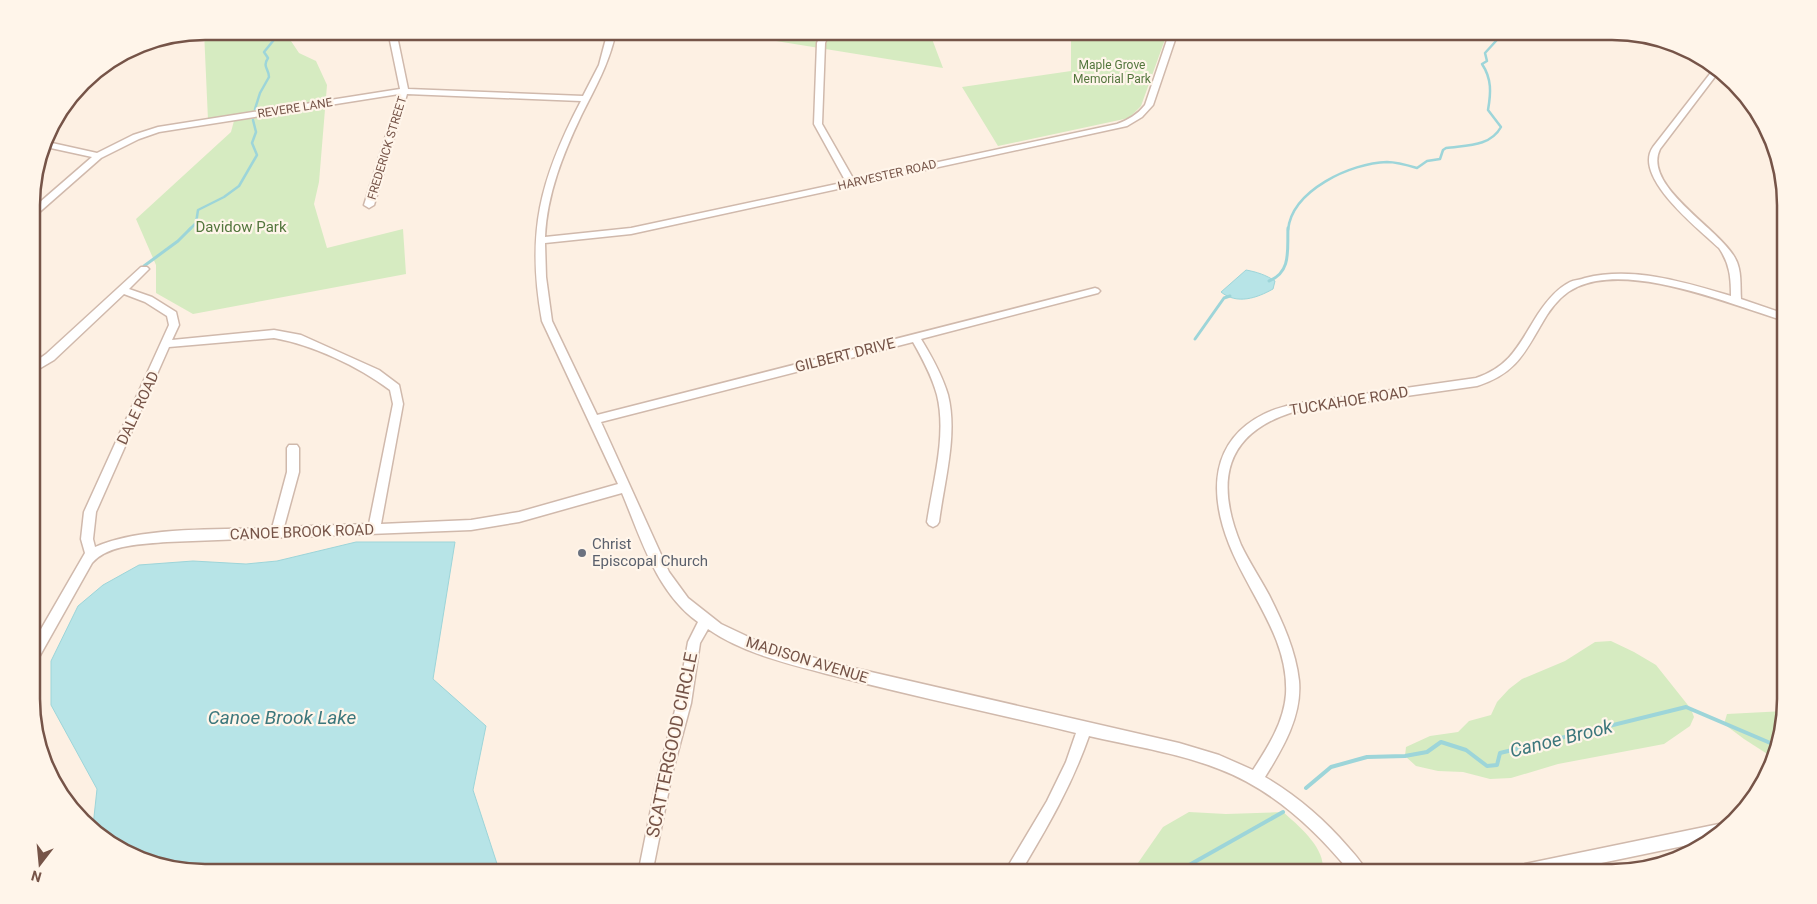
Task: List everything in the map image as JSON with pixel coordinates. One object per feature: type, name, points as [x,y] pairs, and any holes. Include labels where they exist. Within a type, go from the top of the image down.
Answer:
[{"type":"street","name":"FREDERICK STREET","points":[[369,205],[404,91],[394,40]]},
{"type":"street","name":"MADISON AVENUE","points":[[610,40],[608,52],[566,139],[544,201],[541,240],[542,296],[547,321],[625,486],[662,574],[684,601],[706,621],[753,646],[796,659],[873,680],[1197,754],[1256,778],[1292,802],[1321,827],[1352,864]]},
{"type":"street","points":[[822,40],[818,124],[851,183]]},
{"type":"street","name":"HARVESTER ROAD","points":[[541,240],[631,231],[1119,126],[1135,120],[1149,105],[1171,40]]},
{"type":"street","points":[[1713,75],[1692,98],[1654,152],[1653,160],[1657,175],[1671,198],[1723,246],[1731,259],[1734,270],[1736,302]]},
{"type":"street","name":"REVERE LANE","points":[[40,207],[98,156],[136,137],[158,130],[404,91],[586,99]]},
{"type":"street","points":[[52,146],[98,156]]},
{"type":"street","points":[[40,364],[50,357],[144,269]]},
{"type":"street","name":"TUCKAHOE ROAD","points":[[1256,778],[1284,729],[1292,707],[1292,681],[1286,649],[1263,598],[1235,544],[1222,502],[1221,477],[1225,458],[1239,439],[1254,425],[1268,416],[1292,408],[1478,382],[1502,371],[1515,357],[1554,299],[1565,289],[1587,280],[1614,276],[1670,283],[1777,315]]},
{"type":"street","name":"DALE ROAD","points":[[92,555],[87,539],[90,512],[174,325],[172,314],[142,294],[122,290]]},
{"type":"street","name":"GILBERT DRIVE","points":[[594,420],[1095,291]]},
{"type":"street","points":[[167,344],[266,334],[288,335],[301,339],[375,373],[395,388],[398,404],[374,529]]},
{"type":"street","points":[[915,337],[936,376],[944,404],[944,433],[933,522]]},
{"type":"street","points":[[277,532],[293,472],[293,448]]},
{"type":"street","name":"CANOE BROOK ROAD","points":[[92,555],[115,546],[146,538],[495,522],[625,486]]},
{"type":"street","points":[[40,642],[83,566],[92,555]]},
{"type":"street","name":"SCATTERGOOD CIRCLE","points":[[647,864],[665,774],[684,703],[694,642],[706,621]]},
{"type":"street","points":[[1016,864],[1052,806],[1072,764],[1085,728]]},
{"type":"street","points":[[1563,864],[1707,833]]},
{"type":"green space","name":"Davidow Park","points":[[204,40],[290,40],[299,53],[316,61],[327,85],[319,182],[314,204],[327,248],[403,229],[406,274],[193,314],[156,293],[156,265],[136,219],[231,132],[235,117],[208,120]]},
{"type":"green space","points":[[770,40],[932,40],[943,68]]},
{"type":"green space","name":"Maple Grove Memorial Park","points":[[1071,40],[1165,40],[1141,106],[1129,118],[998,146],[962,87],[1071,71]]},
{"type":"green space","points":[[1611,641],[1656,665],[1691,709],[1694,717],[1690,726],[1664,744],[1558,764],[1511,778],[1490,779],[1463,772],[1438,771],[1416,766],[1405,756],[1406,747],[1430,736],[1458,732],[1469,721],[1491,715],[1497,702],[1522,679],[1565,661],[1595,642]]},
{"type":"green space","points":[[1777,711],[1774,731],[1767,754],[1724,724],[1727,714]]},
{"type":"green space","points":[[1189,812],[1226,814],[1283,812],[1304,831],[1321,855],[1323,864],[1137,864],[1163,827]]},
{"type":"water","points":[[1246,270],[1261,274],[1275,281],[1273,289],[1247,299],[1234,298],[1221,292]]},
{"type":"water","name":"Canoe Brook Lake","points":[[356,542],[455,542],[433,679],[486,726],[473,790],[497,864],[183,863],[152,855],[132,847],[113,836],[94,821],[97,789],[51,705],[51,661],[78,606],[103,585],[139,565],[193,561],[246,564],[277,561]]},
{"type":"waterway","points":[[255,109],[260,93],[269,77],[266,66],[268,58],[264,52],[273,41],[272,40]]},
{"type":"waterway","points":[[1288,230],[1292,216],[1300,203],[1325,181],[1341,173],[1357,167],[1387,162],[1417,168],[1427,161],[1440,159],[1443,150],[1446,148],[1477,144],[1496,134],[1501,127],[1488,110],[1490,86],[1488,75],[1482,64],[1487,61],[1485,53],[1497,40]]},
{"type":"waterway","points":[[144,266],[178,241],[196,223],[198,210],[224,197],[239,186],[257,155],[252,143],[256,132],[253,120]]},
{"type":"waterway","points":[[1269,281],[1282,272],[1285,266],[1288,252],[1288,230]]},
{"type":"waterway","points":[[1195,339],[1224,298],[1230,296]]},
{"type":"waterway","name":"Canoe Brook","points":[[1306,788],[1331,767],[1367,757],[1405,756],[1427,752],[1441,742],[1466,750],[1487,766],[1497,765],[1500,753],[1686,707],[1771,743]]},
{"type":"waterway","name":"Canoe Brook","points":[[1191,864],[1283,812]]},
{"type":"place","name":"Christ Episcopal Church","points":[[582,553]]}]
